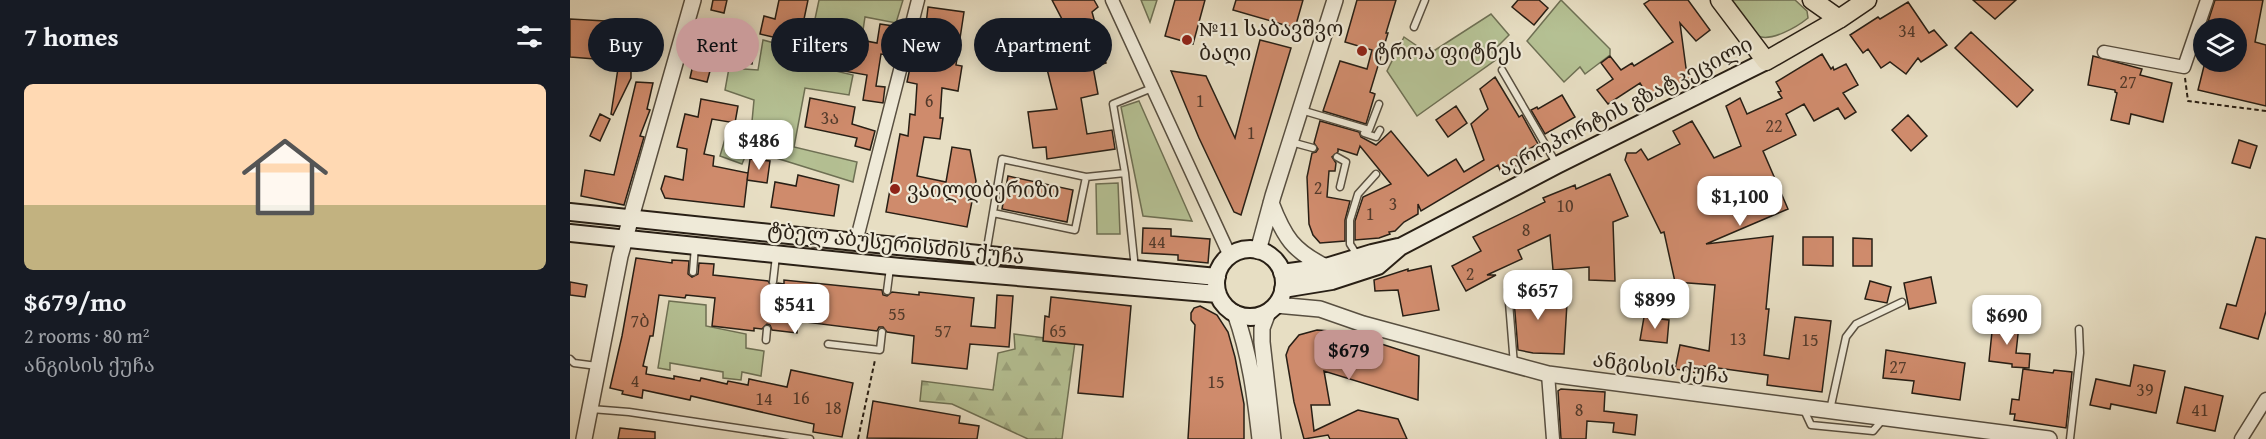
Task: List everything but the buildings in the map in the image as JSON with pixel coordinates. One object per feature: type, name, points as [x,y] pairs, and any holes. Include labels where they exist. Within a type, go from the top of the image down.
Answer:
[{"type":"main road","points":[[1720,0],[1766,61]]},
{"type":"main road","points":[[1812,0],[1839,19]]},
{"type":"main road","name":"აეროპორტის გზატკეცილი","points":[[1283,281],[1332,281],[1378,266],[1400,247],[1557,165],[1766,61],[1867,0]]},
{"type":"main road","name":"ტბელ აბუსერისძის ქუჩა","points":[[570,212],[1217,277]]},
{"type":"main road","name":"ტბელ აბუსერისძის ქუჩა","points":[[570,233],[890,266],[1218,294]]},
{"type":"main road","name":"აეროპორტის გზატკეცილი","points":[[1283,281],[1372,253],[1400,247]]},
{"type":"main road","points":[[1246,250],[1258,251],[1268,255],[1277,263],[1283,281],[1272,308],[1261,315],[1246,317],[1228,309],[1218,294],[1217,277],[1221,265],[1230,256],[1246,250]]},
{"type":"street","points":[[584,439],[617,265],[693,0]]},
{"type":"street","points":[[856,242],[918,0]]},
{"type":"street","points":[[1112,0],[1230,256]]},
{"type":"street","points":[[1258,251],[1335,0]]},
{"type":"street","points":[[2104,52],[2184,67],[2207,0]]},
{"type":"street","points":[[1271,203],[1281,229],[1293,246],[1306,258],[1326,267]]},
{"type":"street","points":[[1272,308],[1262,328],[1262,342],[1273,439]]},
{"type":"street","name":"ანგისის ქუჩა","points":[[1272,308],[1320,309],[1363,324],[1548,374],[2049,439]]},
{"type":"street","points":[[1235,313],[1251,372],[1260,439]]},
{"type":"street","points":[[1548,374],[1553,439]]},
{"type":"street","points":[[2241,439],[2266,399]]},
{"type":"lane","points":[[1414,27],[1425,0]]},
{"type":"lane","points":[[1502,70],[1557,165]]},
{"type":"lane","points":[[1135,269],[1125,173],[1113,104],[1153,88]]},
{"type":"lane","points":[[1299,112],[1369,130],[1379,104]]},
{"type":"lane","points":[[1299,112],[1322,118]]},
{"type":"lane","points":[[1364,133],[1376,137],[1380,130]]},
{"type":"lane","points":[[1290,142],[1313,147]]},
{"type":"lane","points":[[1337,157],[1346,162],[1340,187]]},
{"type":"lane","points":[[986,255],[1002,159],[1086,177],[1125,173]]},
{"type":"lane","points":[[1360,258],[1350,244],[1350,220],[1358,194],[1376,174]]},
{"type":"lane","points":[[993,213],[1076,230],[1086,177]]},
{"type":"lane","points":[[693,272],[695,245]]},
{"type":"lane","points":[[772,282],[776,254]]},
{"type":"lane","points":[[887,291],[890,266]]},
{"type":"lane","points":[[1508,290],[1514,366]]},
{"type":"lane","points":[[1829,411],[1845,337],[1856,324],[1902,302]]},
{"type":"lane","points":[[766,340],[767,329]]},
{"type":"lane","points":[[2070,439],[2080,353],[2079,329]]},
{"type":"lane","points":[[828,344],[880,351],[882,332]]},
{"type":"lane","points":[[572,362],[597,366]]},
{"type":"lane","points":[[1803,407],[1810,425],[1873,431],[1883,419]]},
{"type":"lane","points":[[589,409],[628,412],[810,439]]},
{"type":"path","points":[[2184,67],[2188,101],[2266,111]]},
{"type":"path","points":[[858,439],[877,350]]},
{"type":"green space","points":[[819,0],[903,0],[898,18],[881,18],[881,20],[865,17],[815,18]]},
{"type":"green space","points":[[1141,0],[1157,0],[1150,22]]},
{"type":"green space","points":[[1561,0],[1610,49],[1610,55],[1585,74],[1580,67],[1564,82],[1527,41]]},
{"type":"green space","points":[[1729,0],[1795,0],[1807,11],[1808,18],[1784,33],[1770,37],[1758,36]]},
{"type":"green space","points":[[1491,14],[1509,35],[1492,52],[1497,59],[1417,116],[1387,71],[1404,37],[1429,54]]},
{"type":"green space","points":[[763,40],[771,42],[771,72],[840,72],[853,75],[849,95],[805,88],[794,147],[857,162],[853,182],[776,158],[747,152],[742,164],[720,156],[727,132],[751,132],[754,100],[725,90],[728,72],[759,72]]},
{"type":"green space","points":[[1139,101],[1192,221],[1143,216],[1121,107]]},
{"type":"green space","points":[[1118,183],[1120,234],[1097,234],[1096,184]]},
{"type":"green space","points":[[669,301],[706,305],[706,326],[746,334],[746,348],[764,351],[761,376],[742,372],[741,380],[723,378],[723,372],[670,363],[670,370],[658,368]]},
{"type":"green space","points":[[1014,334],[1075,342],[1062,439],[1028,439],[952,404],[920,401],[922,381],[993,390],[998,353],[1015,349]]},
{"type":"place","name":"№11 საბავშვო ბაღი","points":[[1187,40]]},
{"type":"place","name":"ტროა ფიტნეს","points":[[1362,51]]},
{"type":"place","name":"ვაილდბერიზი","points":[[895,189]]}]
